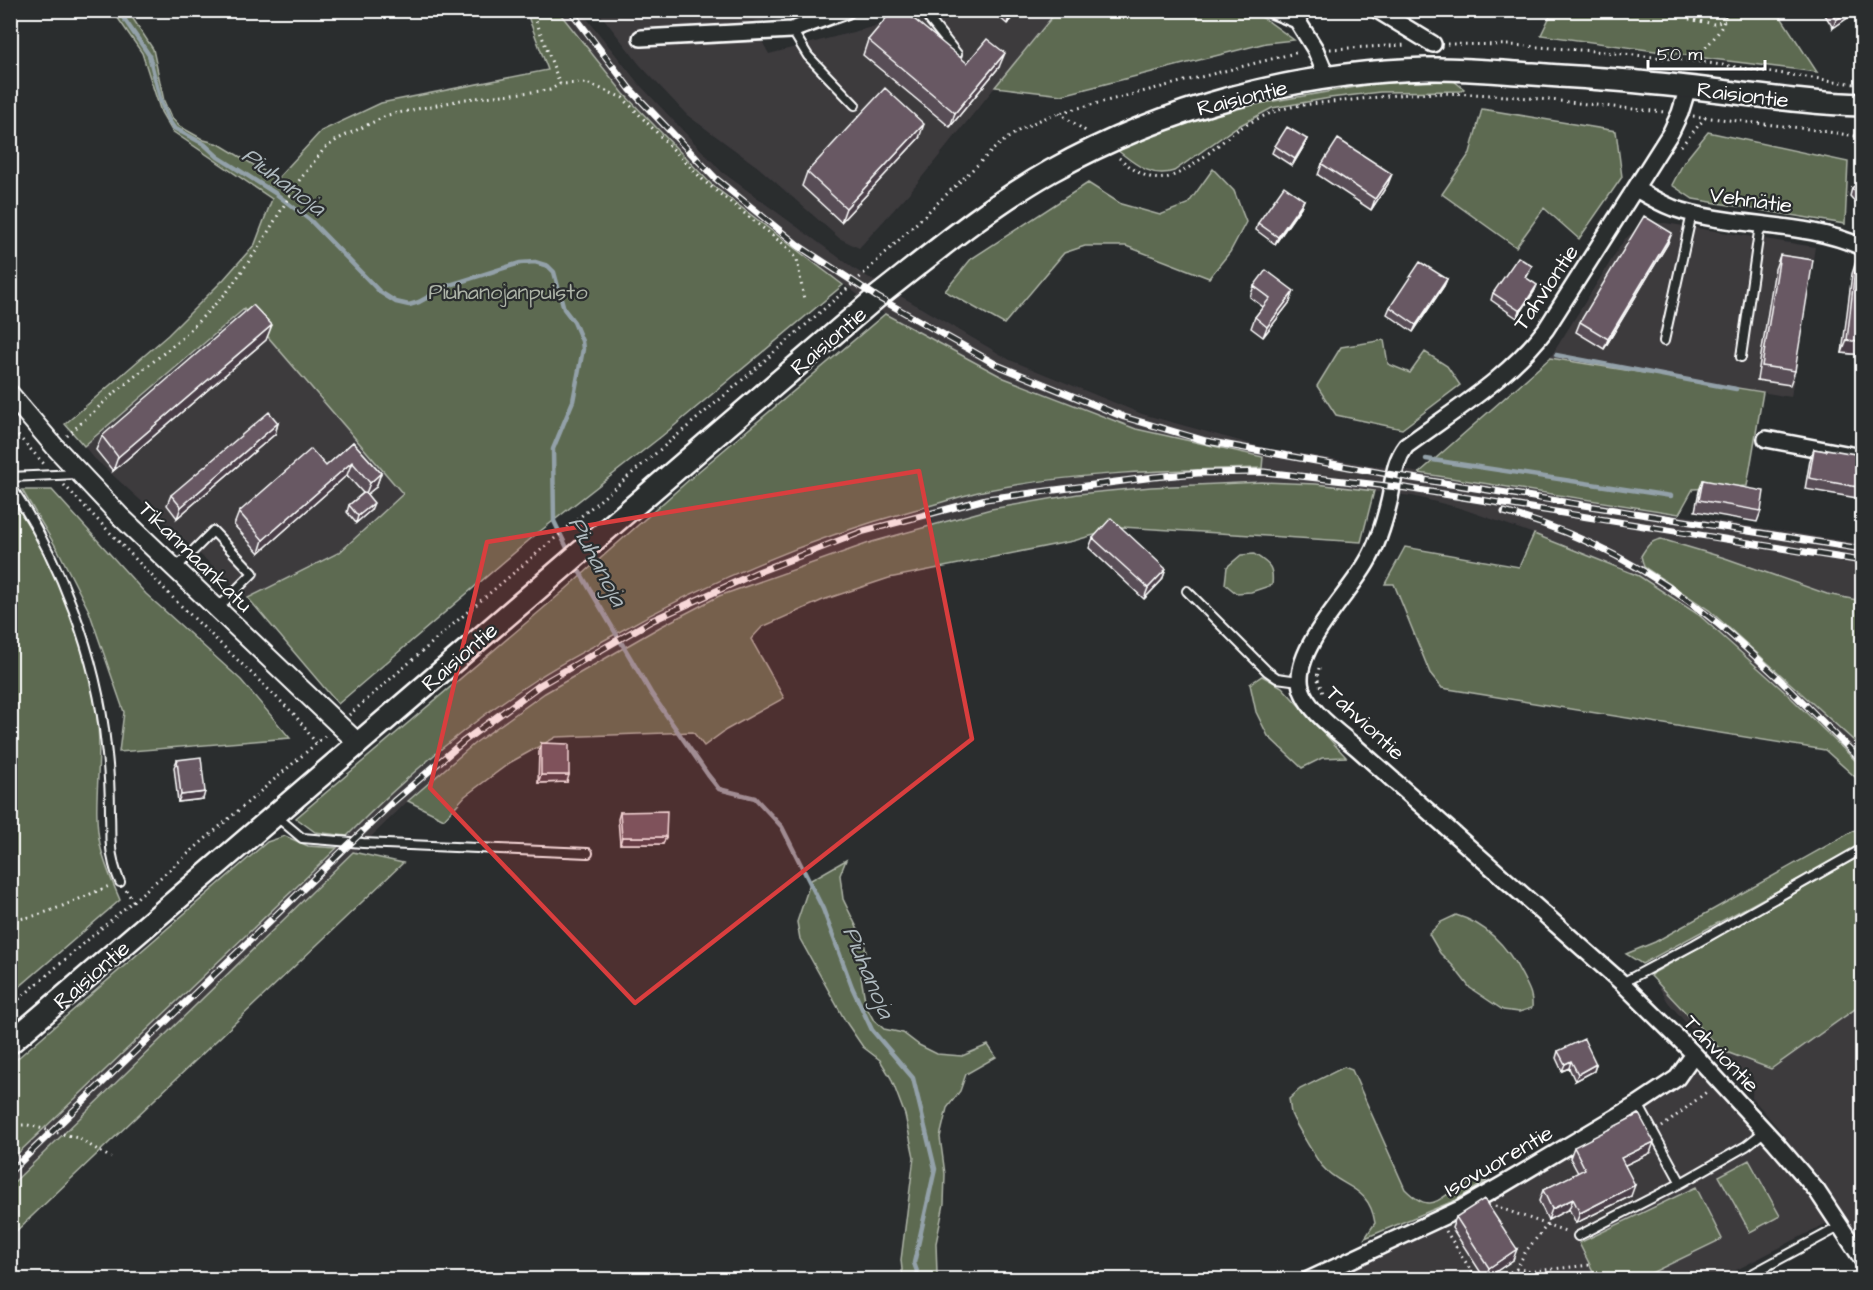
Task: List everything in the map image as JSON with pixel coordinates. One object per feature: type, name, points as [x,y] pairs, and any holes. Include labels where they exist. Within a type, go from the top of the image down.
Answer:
[{"type":"main road","name":"Raisiontie","points":[[10,1043],[877,297],[981,216],[1015,193],[1083,154],[1144,126],[1215,102],[1327,78],[1393,71],[1479,70],[1649,83],[1830,104],[1863,105]]},
{"type":"main road","name":"Raisiontie","points":[[1830,104],[1863,113]]},
{"type":"street","points":[[641,38],[792,30],[847,10]]},
{"type":"street","points":[[1272,10],[1303,15],[1327,78]]},
{"type":"street","points":[[1377,10],[1433,44]]},
{"type":"street","name":"Tahviontie","points":[[1688,87],[1671,132],[1533,346],[1515,365],[1406,446],[1401,453],[1395,469],[1383,527],[1368,562],[1311,643],[1299,681],[1310,704],[1324,721],[1622,983],[1694,1054],[1817,1191],[1863,1259]]},
{"type":"street","name":"Vehnätie","points":[[1636,189],[1659,202],[1692,213],[1760,225],[1797,228],[1863,247]]},
{"type":"street","name":"Tikanmaankatu","points":[[10,394],[55,447],[120,516],[358,743]]},
{"type":"street","points":[[1766,439],[1863,457]]},
{"type":"street","name":"Isovuorentie","points":[[1308,1280],[1475,1201],[1638,1104],[1677,1078],[1694,1054]]},
{"type":"lane","points":[[928,10],[929,20],[957,54]]},
{"type":"lane","points":[[792,30],[808,56],[855,105]]},
{"type":"lane","points":[[1664,341],[1692,213]]},
{"type":"lane","points":[[1742,357],[1760,225]]},
{"type":"lane","points":[[10,477],[80,474]]},
{"type":"lane","points":[[10,485],[39,531],[74,612],[96,687],[106,744],[112,858],[120,882]]},
{"type":"lane","points":[[175,569],[213,531],[253,573],[217,609]]},
{"type":"lane","points":[[1187,591],[1267,671],[1277,678],[1299,681]]},
{"type":"lane","points":[[275,815],[302,838],[588,853]]},
{"type":"lane","points":[[1622,983],[1863,849]]},
{"type":"lane","points":[[1638,1104],[1681,1183]]},
{"type":"lane","points":[[1578,1236],[1681,1183],[1746,1146],[1765,1131]]},
{"type":"lane","points":[[1741,1280],[1841,1226]]},
{"type":"path","points":[[532,10],[560,84]]},
{"type":"path","points":[[1694,61],[1704,47],[1718,35],[1725,21],[1725,10]]},
{"type":"path","points":[[1689,19],[1714,24],[1725,21]]},
{"type":"path","points":[[10,1007],[472,608],[855,282],[995,148],[1016,131],[1034,121],[1287,54],[1315,49],[1433,44],[1511,45],[1694,61],[1863,85]]},
{"type":"path","points":[[1581,57],[1583,50]]},
{"type":"path","points":[[55,447],[112,395],[181,339],[227,292],[259,247],[298,182],[324,150],[338,139],[388,115],[466,99],[550,90],[560,84],[587,83],[623,98],[705,182],[788,248],[797,259],[804,300]]},
{"type":"path","points":[[1546,100],[1547,93]]},
{"type":"path","points":[[1119,158],[1136,171],[1151,178],[1175,175],[1190,167],[1240,128],[1261,118],[1291,108],[1411,94],[1546,100],[1680,113],[1863,137]]},
{"type":"path","points":[[1059,113],[1088,133]]},
{"type":"path","points":[[1677,152],[1705,118]]},
{"type":"path","points":[[10,427],[52,474],[177,602],[295,715],[316,743]]},
{"type":"path","points":[[1320,661],[1317,676],[1320,689],[1328,702]]},
{"type":"path","points":[[10,919],[38,914],[120,882],[133,901]]},
{"type":"path","points":[[1655,1132],[1720,1082]]},
{"type":"path","points":[[10,1125],[28,1125],[78,1138],[111,1158]]},
{"type":"path","points":[[1475,1201],[1487,1203],[1578,1236]]},
{"type":"path","points":[[1438,1219],[1477,1280]]},
{"type":"path","points":[[1516,1269],[1526,1251],[1548,1224]]},
{"type":"path","points":[[1494,1280],[1516,1269],[1535,1271],[1590,1265]]},
{"type":"highlighted area","points":[[919,471],[972,739],[635,1003],[430,788],[487,542]]},
{"type":"shaded area","points":[[558,11],[581,11],[638,83],[722,172],[856,270],[1010,360],[1142,414],[1265,448],[1862,544],[1862,601],[1827,594],[1725,558],[1661,539],[1644,567],[1709,610],[1862,748],[1862,767],[1786,693],[1699,615],[1639,576],[1557,542],[1460,508],[1412,496],[1291,482],[1151,487],[1078,494],[872,542],[719,596],[545,693],[475,743],[408,801],[11,1185],[11,1160],[337,848],[390,793],[461,734],[535,679],[651,613],[714,583],[772,558],[861,525],[982,491],[1075,477],[1263,457],[1136,429],[1004,378],[885,314],[801,254],[712,185],[624,94]]},
{"type":"shaded area","points":[[598,11],[799,11],[752,23],[769,54],[876,26],[913,11],[1057,11],[909,193],[859,248],[839,238],[758,167],[687,115],[640,65]]},
{"type":"shaded area","points":[[1650,223],[1665,223],[1815,247],[1791,397],[1550,358],[1624,240],[1635,230]]},
{"type":"shaded area","points":[[244,309],[404,494],[340,552],[248,598],[94,458],[84,446]]},
{"type":"shaded area","points":[[1862,839],[1862,1240],[1779,1129],[1752,1098],[1753,1077],[1727,1071],[1668,1002],[1656,982],[1661,976],[1701,955],[1688,933]]},
{"type":"shaded area","points":[[1693,1066],[1778,1154],[1829,1222],[1719,1279],[1323,1280],[1467,1212],[1512,1188]]},
{"type":"green space","points":[[1553,10],[1777,11],[1817,72],[1541,35]]},
{"type":"green space","name":"Piuhanojanpuisto","points":[[113,11],[128,11],[153,49],[164,101],[171,117],[179,126],[204,140],[219,144],[277,179],[321,131],[381,103],[548,70],[526,11],[558,11],[624,94],[712,185],[843,285],[662,436],[534,536],[338,704],[248,598],[340,552],[403,494],[244,309],[84,446],[65,424],[168,335],[224,279],[255,244],[272,199],[172,131],[161,112],[142,53]]},
{"type":"green space","points":[[1057,11],[1248,11],[1265,19],[1294,40],[1266,43],[1062,95],[995,87]]},
{"type":"green space","points":[[1454,81],[1464,89],[1461,91],[1380,92],[1272,108],[1235,128],[1174,171],[1166,173],[1143,168],[1117,150],[1197,118],[1246,106],[1379,83]]},
{"type":"green space","points":[[1482,109],[1616,131],[1622,177],[1579,239],[1544,208],[1516,247],[1442,194],[1470,153]]},
{"type":"green space","points":[[1708,132],[1848,162],[1845,224],[1693,199],[1672,185],[1684,162]]},
{"type":"green space","points":[[1213,169],[1234,191],[1246,222],[1230,252],[1209,278],[1126,246],[1085,246],[1064,253],[1004,324],[945,291],[971,259],[1088,183],[1121,204],[1160,215],[1188,204]]},
{"type":"green space","points":[[885,314],[1004,378],[1136,429],[1263,457],[1262,468],[1122,473],[1018,485],[966,495],[833,535],[715,583],[638,621],[543,675],[485,715],[437,753],[347,836],[315,832],[296,818],[566,589],[699,471]]},
{"type":"green space","points":[[1384,340],[1388,364],[1410,373],[1425,352],[1447,366],[1460,385],[1402,429],[1336,415],[1317,386],[1341,347]]},
{"type":"green space","points":[[1550,358],[1763,392],[1747,486],[1693,489],[1679,514],[1419,473]]},
{"type":"green space","points":[[1262,482],[1316,484],[1374,491],[1361,542],[1122,527],[1073,541],[889,578],[823,600],[762,627],[751,639],[784,698],[726,730],[704,746],[693,732],[556,737],[511,762],[465,796],[444,819],[408,801],[475,743],[545,693],[719,596],[872,542],[991,509],[1078,494],[1151,487]]},
{"type":"green space","points":[[22,490],[52,490],[146,594],[241,680],[290,738],[119,752],[124,712],[89,611],[59,552]]},
{"type":"green space","points":[[10,498],[26,521],[54,576],[78,638],[87,669],[98,726],[97,815],[100,844],[120,900],[11,994]]},
{"type":"green space","points":[[1534,534],[1639,576],[1699,615],[1786,693],[1862,767],[1862,783],[1825,750],[1442,688],[1430,673],[1394,584],[1385,584],[1405,547],[1519,567]]},
{"type":"green space","points":[[1661,539],[1725,558],[1827,594],[1862,601],[1862,748],[1709,610],[1644,567],[1641,556],[1643,552],[1651,543]]},
{"type":"green space","points":[[1254,554],[1271,569],[1272,585],[1251,592],[1236,593],[1225,584],[1227,567],[1241,555]]},
{"type":"green space","points":[[1262,676],[1282,687],[1346,757],[1322,758],[1302,768],[1268,736],[1256,712],[1250,684]]},
{"type":"green space","points":[[1862,826],[1862,845],[1642,964],[1626,954],[1655,942]]},
{"type":"green space","points":[[285,836],[308,846],[337,848],[11,1160],[11,1064],[267,842]]},
{"type":"green space","points":[[353,852],[403,863],[11,1236],[11,1185]]},
{"type":"green space","points":[[1862,855],[1862,1004],[1771,1069],[1721,1050],[1650,975]]},
{"type":"green space","points":[[846,860],[840,875],[843,899],[864,942],[867,958],[861,977],[866,1006],[873,1019],[884,1029],[903,1033],[919,1045],[937,1054],[962,1056],[988,1045],[996,1057],[966,1074],[960,1091],[947,1108],[940,1137],[945,1174],[944,1204],[936,1243],[937,1274],[940,1279],[903,1279],[901,1260],[914,1157],[905,1115],[891,1078],[880,1060],[863,1047],[846,1022],[800,939],[797,922],[811,880]]},
{"type":"green space","points":[[1456,915],[1487,931],[1504,947],[1529,989],[1532,1008],[1519,1012],[1503,1010],[1470,988],[1440,953],[1429,934],[1441,922]]},
{"type":"green space","points":[[1344,1067],[1352,1070],[1405,1189],[1414,1197],[1422,1202],[1434,1202],[1463,1185],[1487,1181],[1456,1200],[1365,1238],[1375,1223],[1372,1210],[1361,1194],[1337,1179],[1322,1166],[1292,1117],[1289,1099],[1300,1089]]},
{"type":"green space","points":[[1749,1160],[1780,1216],[1750,1232],[1719,1176]]},
{"type":"green space","points":[[1696,1187],[1722,1239],[1639,1279],[1597,1279],[1579,1243]]},
{"type":"building","points":[[893,10],[903,10],[967,63],[987,39],[1005,53],[955,113],[868,40]]},
{"type":"building","points":[[1002,10],[1015,10],[1009,17]]},
{"type":"building","points":[[1829,10],[1851,10],[1836,20]]},
{"type":"building","points":[[885,88],[924,124],[846,208],[807,172]]},
{"type":"building","points":[[1287,127],[1307,139],[1295,159],[1275,146]]},
{"type":"building","points":[[1338,139],[1392,174],[1375,199],[1322,164]]},
{"type":"building","points":[[1863,180],[1863,201],[1852,188]]},
{"type":"building","points":[[1284,186],[1304,200],[1278,237],[1258,223]]},
{"type":"building","points":[[1644,216],[1672,233],[1608,339],[1580,322]]},
{"type":"building","points":[[1780,255],[1813,260],[1795,371],[1762,366]]},
{"type":"building","points":[[1518,257],[1532,266],[1525,277],[1537,285],[1520,311],[1493,293]]},
{"type":"building","points":[[1856,261],[1863,262],[1863,342],[1847,340]]},
{"type":"building","points":[[1420,262],[1447,279],[1416,325],[1390,307]]},
{"type":"building","points":[[1266,270],[1294,291],[1267,327],[1255,317],[1270,298],[1254,286]]},
{"type":"building","points":[[253,305],[272,325],[118,457],[102,436]]},
{"type":"building","points":[[269,412],[278,423],[181,507],[171,495]]},
{"type":"building","points":[[353,442],[381,473],[370,483],[352,462],[263,540],[239,512],[311,449],[326,466]]},
{"type":"building","points":[[1814,449],[1855,454],[1855,457],[1863,458],[1863,488],[1809,478]]},
{"type":"building","points":[[1703,480],[1764,491],[1761,511],[1699,500]]},
{"type":"building","points":[[365,492],[374,503],[358,516],[349,505]]},
{"type":"building","points":[[1111,518],[1166,569],[1148,588],[1093,538]]},
{"type":"building","points":[[541,743],[569,744],[569,775],[541,775]]},
{"type":"building","points":[[201,757],[205,792],[181,795],[177,760]]},
{"type":"building","points":[[667,811],[666,837],[622,837],[620,812]]},
{"type":"building","points":[[1584,1039],[1596,1064],[1578,1074],[1571,1061],[1565,1064],[1558,1051]]},
{"type":"building","points":[[1639,1114],[1654,1142],[1621,1158],[1635,1185],[1580,1213],[1573,1199],[1552,1209],[1543,1190],[1585,1169],[1574,1147]]},
{"type":"building","points":[[1484,1199],[1517,1249],[1489,1268],[1456,1217]]},
{"type":"waterway","name":"Piuhanoja","points":[[118,10],[149,55],[161,102],[174,128],[204,144],[218,157],[275,193],[311,221],[380,292],[396,302],[409,305],[419,302],[450,285],[520,263],[535,262],[548,266],[554,272],[564,309],[574,322],[583,349],[573,401],[553,449],[554,521],[570,554]]},
{"type":"waterway","points":[[1556,355],[1736,389]]},
{"type":"waterway","points":[[1426,459],[1671,496]]},
{"type":"waterway","name":"Piuhanoja","points":[[575,564],[651,693],[719,789],[755,798],[782,827],[823,909],[852,987],[872,1030],[913,1078],[935,1169],[914,1263],[920,1280]]},
{"type":"railway","points":[[570,10],[630,89],[715,178],[799,246],[877,297],[997,365],[1124,417],[1206,441],[1393,475],[1862,549]]},
{"type":"railway","points":[[10,1172],[394,801],[464,741],[540,685],[651,621],[758,572],[864,531],[986,499],[1154,477],[1198,473],[1264,472],[1406,488],[1862,561]]},
{"type":"railway","points":[[1504,512],[1533,520],[1589,542],[1643,571],[1693,604],[1755,656],[1862,761]]}]
